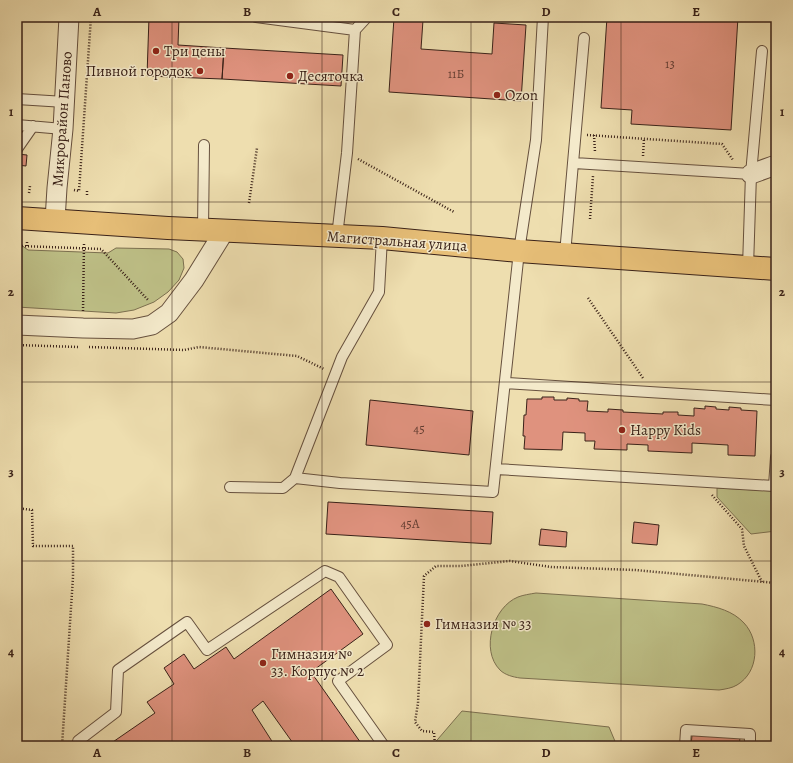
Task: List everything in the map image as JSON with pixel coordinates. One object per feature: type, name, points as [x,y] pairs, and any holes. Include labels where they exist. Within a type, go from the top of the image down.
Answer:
[{"type":"highway","name":"Магистральная улица","points":[[17,218],[382,238],[519,251],[776,268]]},
{"type":"street","name":"Микрорайон Паново","points":[[55,220],[65,102],[69,17]]},
{"type":"street","points":[[751,174],[776,166]]},
{"type":"street","points":[[17,325],[83,328],[132,328],[152,325],[169,313],[194,280],[226,230]]},
{"type":"lane","points":[[256,17],[355,30]]},
{"type":"lane","points":[[337,236],[347,153],[355,30],[366,17]]},
{"type":"lane","points":[[295,478],[340,483],[493,492],[506,383],[519,251],[536,140],[543,17]]},
{"type":"lane","points":[[565,254],[584,38]]},
{"type":"lane","points":[[748,267],[751,174],[762,51]]},
{"type":"lane","points":[[17,99],[65,102]]},
{"type":"lane","points":[[17,125],[63,129]]},
{"type":"lane","points":[[17,150],[33,126]]},
{"type":"lane","points":[[203,229],[204,145]]},
{"type":"lane","points":[[574,163],[751,174]]},
{"type":"lane","points":[[230,487],[283,488],[295,478],[342,357],[379,292],[382,238]]},
{"type":"lane","points":[[506,383],[776,400]]},
{"type":"lane","points":[[496,470],[774,486],[776,457]]},
{"type":"lane","points":[[78,746],[78,741],[116,712],[118,670],[187,622],[207,650],[325,571],[339,577],[387,645],[338,681],[384,746]]},
{"type":"lane","points":[[685,746],[686,730],[750,734],[750,746]]},
{"type":"path","points":[[79,191],[91,17]]},
{"type":"path","points":[[575,134],[722,144],[735,164]]},
{"type":"path","points":[[643,156],[644,138]]},
{"type":"path","points":[[249,203],[256,148]]},
{"type":"path","points":[[590,219],[595,152]]},
{"type":"path","points":[[347,153],[454,212]]},
{"type":"path","points":[[29,193],[30,186]]},
{"type":"path","points":[[26,246],[27,242]]},
{"type":"path","points":[[83,316],[84,244]]},
{"type":"path","points":[[17,249],[22,246],[101,249],[148,300]]},
{"type":"path","points":[[588,298],[653,392]]},
{"type":"path","points":[[184,350],[199,346],[298,356],[317,365]]},
{"type":"path","points":[[772,383],[776,381]]},
{"type":"path","points":[[700,481],[742,529],[744,546],[762,582]]},
{"type":"path","points":[[17,508],[32,510],[32,546],[73,546],[73,577],[62,746]]},
{"type":"path","points":[[435,746],[434,732],[422,731],[415,722],[418,702],[424,576],[436,566],[461,566],[510,561],[550,568],[635,570],[776,583]]},
{"type":"green space","points":[[17,242],[28,250],[108,253],[116,248],[169,249],[177,252],[183,259],[184,268],[179,280],[168,292],[154,302],[134,310],[116,313],[17,307]]},
{"type":"green space","points":[[717,488],[776,491],[776,531],[751,534],[717,497]]},
{"type":"green space","points":[[536,593],[702,604],[719,608],[735,615],[749,630],[755,647],[753,664],[750,672],[737,685],[719,690],[520,678],[509,676],[500,670],[494,662],[490,641],[492,630],[496,619],[509,602],[520,596]]},
{"type":"green space","points":[[462,711],[609,727],[617,746],[432,746]]},
{"type":"building","points":[[149,17],[179,17],[178,45],[224,48],[222,79],[147,76]]},
{"type":"building","points":[[607,17],[738,17],[731,130],[631,124],[632,110],[601,108]]},
{"type":"building","points":[[394,18],[423,20],[421,49],[492,54],[494,23],[526,25],[521,101],[389,92]]},
{"type":"building","points":[[224,48],[343,55],[341,86],[222,79]]},
{"type":"building","points":[[17,154],[27,155],[26,166],[17,165]]},
{"type":"building","points":[[542,397],[554,397],[554,400],[567,400],[567,398],[579,399],[579,401],[588,401],[587,411],[608,412],[608,409],[623,410],[623,412],[663,414],[663,412],[678,412],[678,415],[694,416],[694,408],[705,409],[705,406],[716,407],[716,409],[729,410],[729,407],[741,408],[741,410],[757,411],[755,456],[728,455],[728,445],[692,443],[692,453],[648,451],[648,445],[627,444],[627,450],[594,449],[595,441],[585,441],[585,433],[563,432],[562,450],[524,449],[524,415],[526,415],[527,399],[542,399]]},
{"type":"building","points":[[370,400],[473,411],[469,455],[366,445]]},
{"type":"building","points":[[328,502],[493,512],[491,544],[326,534]]},
{"type":"building","points":[[634,522],[659,525],[657,545],[632,543]]},
{"type":"building","points":[[541,529],[567,532],[566,547],[539,545]]},
{"type":"building","name":"Гимназия № 33. Корпус № 2","points":[[331,589],[363,634],[311,672],[363,746],[295,746],[263,701],[252,710],[275,746],[107,746],[155,713],[147,702],[174,684],[164,668],[184,654],[194,669],[226,647],[234,659]]},
{"type":"building","points":[[692,735],[740,738],[739,746],[691,746]]},
{"type":"place","name":"Три цены","points":[[156,51]]},
{"type":"place","name":"Пивной городок","points":[[200,71]]},
{"type":"place","name":"Десяточка","points":[[290,76]]},
{"type":"place","name":"Ozon","points":[[497,95]]},
{"type":"place","name":"Happy Kids","points":[[622,430]]},
{"type":"place","name":"Гимназия № 33","points":[[427,624]]},
{"type":"place","name":"Гимназия № 33. Корпус № 2","points":[[263,663]]}]
